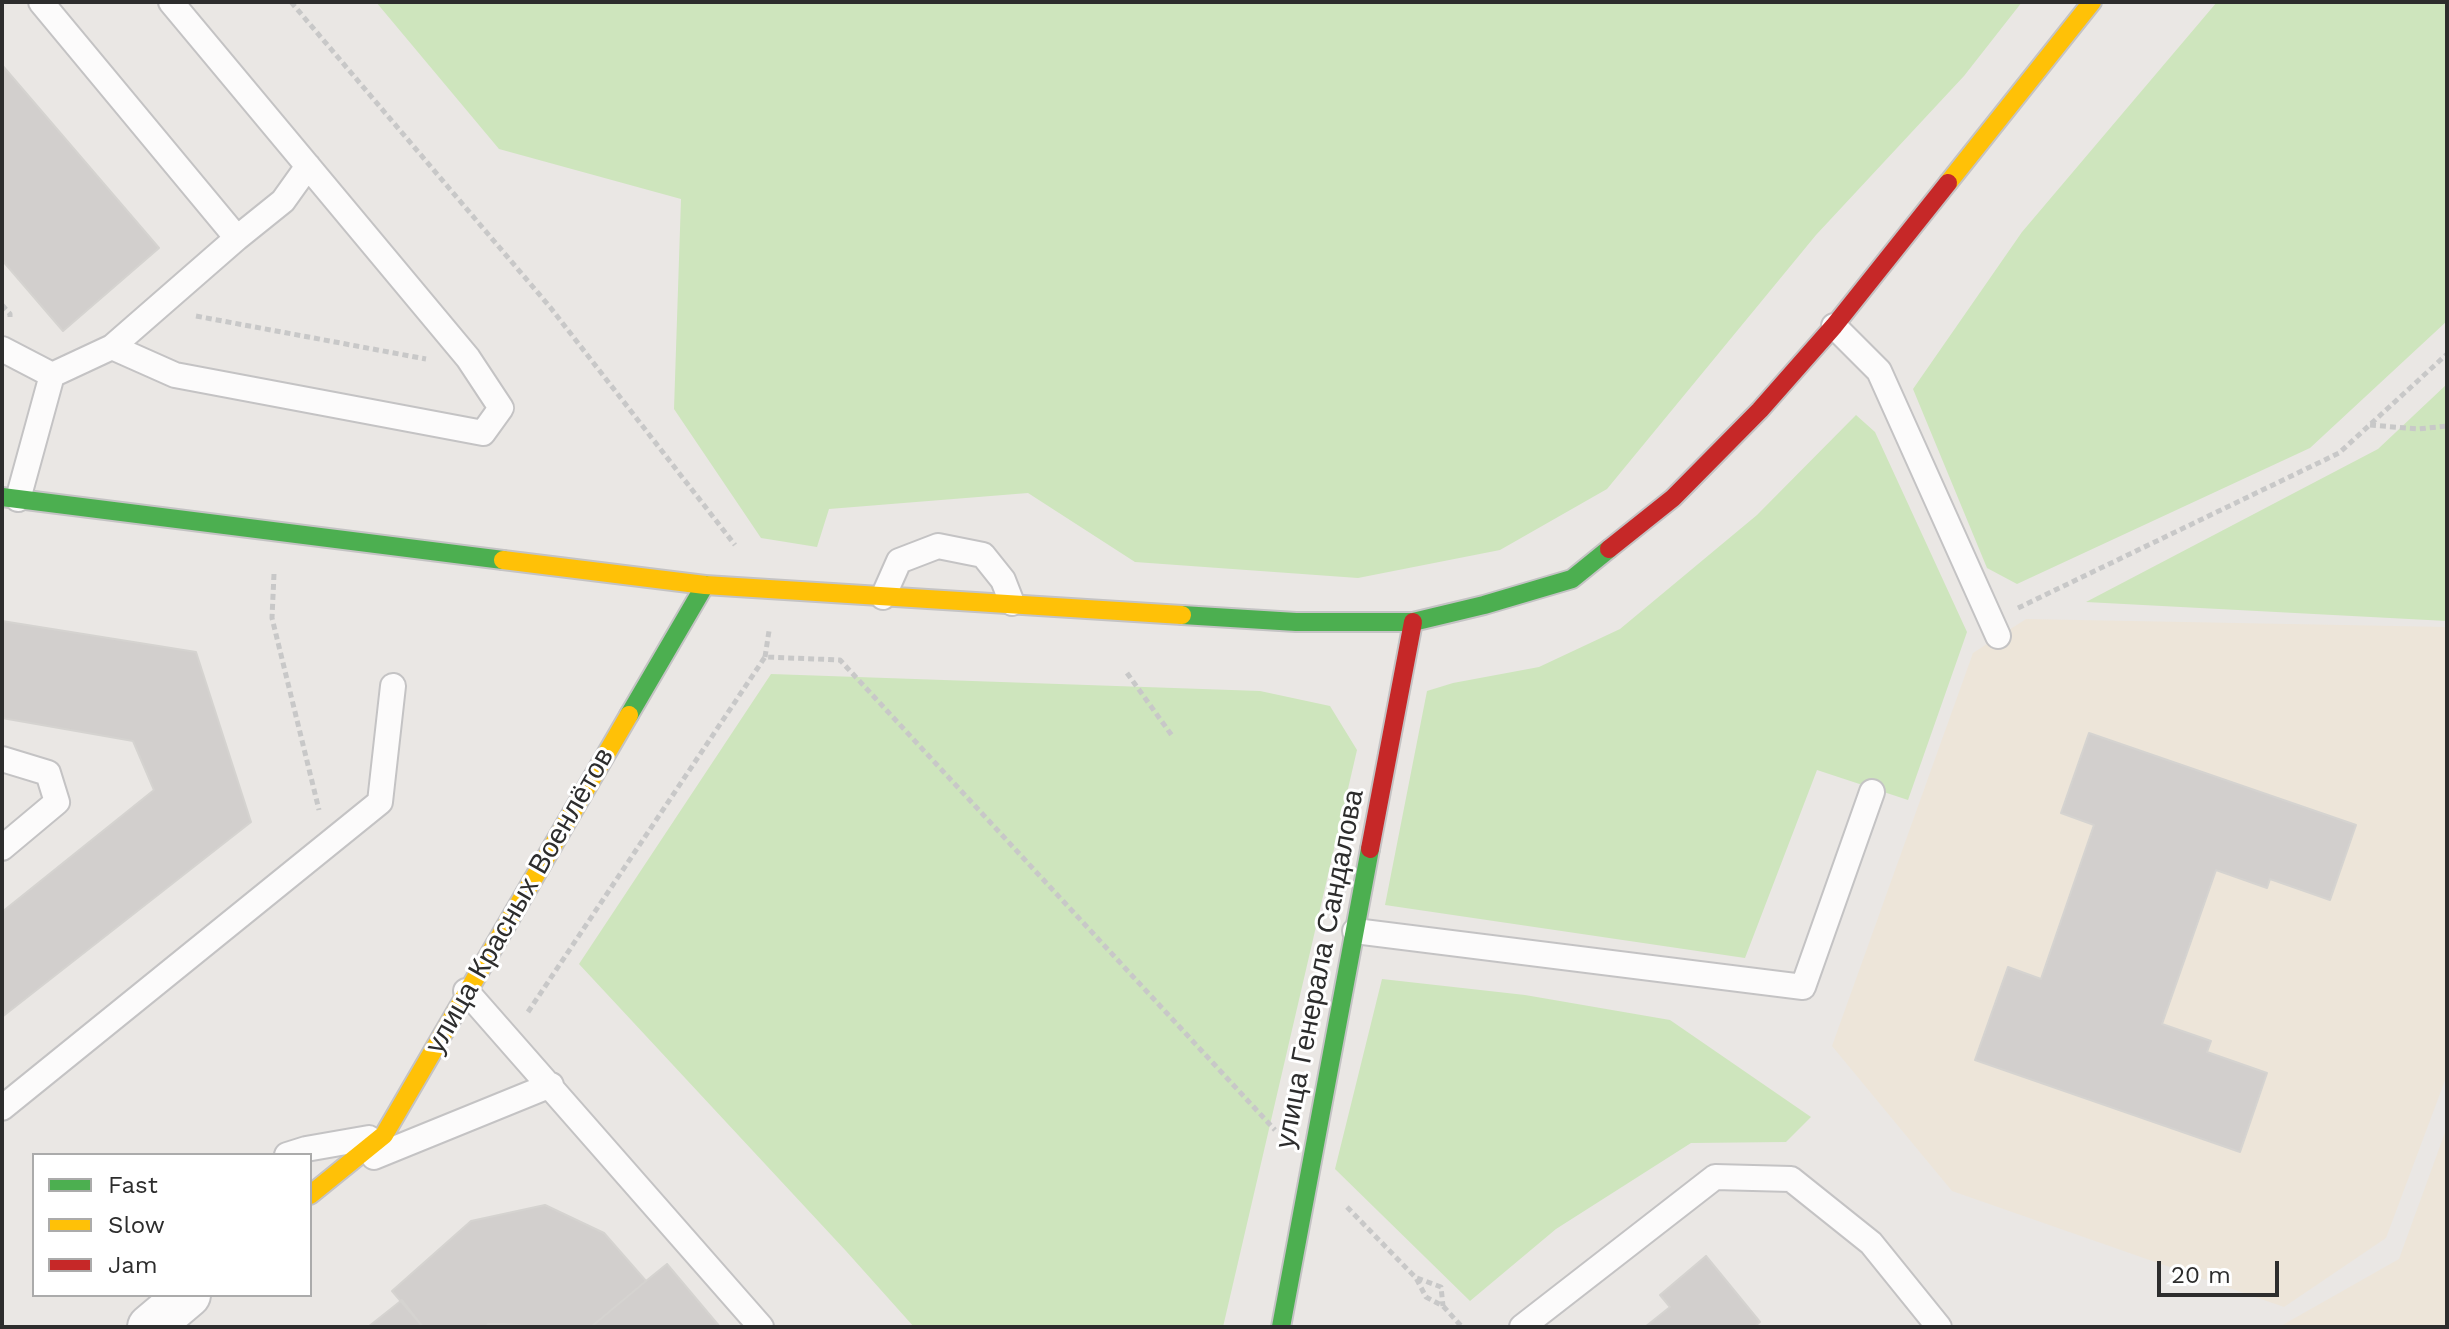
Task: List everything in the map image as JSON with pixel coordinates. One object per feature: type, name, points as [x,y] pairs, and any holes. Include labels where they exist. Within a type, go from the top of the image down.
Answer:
[{"type":"street","points":[[10,498],[705,585],[1296,622],[1413,622],[1572,579],[1673,498],[1760,410],[1834,326],[2092,2]]},
{"type":"street","name":"улица Красных Военлётов","points":[[312,1193],[384,1135],[705,585]]},
{"type":"street","name":"улица Генерала Сандалова","points":[[1281,1327],[1413,622]]},
{"type":"street","points":[[150,1327],[186,1297]]},
{"type":"lane","points":[[41,2],[237,238]]},
{"type":"lane","points":[[112,347],[175,375],[483,433],[501,408],[475,369],[171,2]]},
{"type":"lane","points":[[10,498],[52,375],[112,347],[283,201],[308,166]]},
{"type":"lane","points":[[1834,326],[1879,371],[1996,630]]},
{"type":"lane","points":[[2,349],[52,375]]},
{"type":"lane","points":[[883,597],[899,561],[938,546],[983,555],[1003,580],[1012,603]]},
{"type":"lane","points":[[2,1108],[380,802],[393,686]]},
{"type":"lane","points":[[2,759],[48,773],[57,802],[2,848]]},
{"type":"lane","points":[[1355,931],[1803,987],[1872,792]]},
{"type":"lane","points":[[466,991],[761,1327]]},
{"type":"lane","points":[[338,1172],[551,1085]]},
{"type":"lane","points":[[293,1153],[384,1135]]},
{"type":"lane","points":[[1522,1327],[1715,1177],[1791,1179],[1871,1243],[1939,1327]]},
{"type":"path","points":[[291,2],[550,307],[736,547],[776,589],[765,657],[510,1039]]},
{"type":"path","points":[[156,309],[475,369]]},
{"type":"path","points":[[1996,630],[2023,605],[2339,453],[2447,354]]},
{"type":"path","points":[[2370,425],[2418,429],[2447,426]]},
{"type":"path","points":[[277,532],[272,618],[316,801],[331,841]]},
{"type":"path","points":[[765,657],[840,660],[1311,1169],[1416,1278],[1426,1297],[1443,1306],[1462,1327]]},
{"type":"path","points":[[1127,673],[1173,737]]},
{"type":"path","points":[[1416,1278],[1441,1287],[1443,1306]]},
{"type":"shaded area","points":[[2026,619],[2447,627],[2447,1075],[2386,1238],[2284,1307],[1952,1191],[1832,1046],[1973,653]]},
{"type":"shaded area","points":[[2447,1127],[2447,1327],[2279,1327],[2399,1259]]},
{"type":"green space","points":[[376,2],[2022,2],[1964,76],[1816,235],[1607,489],[1500,550],[1358,578],[1135,562],[1028,493],[829,509],[817,547],[761,538],[674,409],[681,199],[499,149]]},
{"type":"green space","points":[[2217,2],[2447,2],[2447,321],[2310,448],[2017,584],[1987,568],[1913,389],[2022,232]]},
{"type":"green space","points":[[2447,384],[2447,621],[2086,602],[2378,449]]},
{"type":"green space","points":[[1856,415],[1875,432],[1967,632],[1908,800],[1817,770],[1745,958],[1385,905],[1427,691],[1539,667],[1620,629],[1757,515]]},
{"type":"green space","points":[[771,674],[1260,691],[1330,706],[1357,750],[1223,1327],[914,1327],[579,964]]},
{"type":"green space","points":[[1382,979],[1525,995],[1670,1020],[1811,1117],[1786,1142],[1691,1143],[1556,1229],[1470,1301],[1335,1169]]},
{"type":"building","points":[[2,65],[159,248],[63,331],[2,260]]},
{"type":"building","points":[[2,621],[196,652],[251,822],[2,1017],[2,912],[154,790],[133,741],[2,718]]},
{"type":"building","points":[[2089,733],[2356,825],[2330,900],[2270,879],[2267,888],[2216,870],[2162,1024],[2211,1041],[2207,1052],[2267,1073],[2240,1152],[1975,1060],[2008,967],[2041,979],[2094,825],[2061,813]]},
{"type":"building","points":[[545,1205],[604,1233],[646,1281],[591,1327],[488,1324],[486,1327],[423,1327],[392,1291],[471,1221]]},
{"type":"building","points":[[1706,1256],[1760,1322],[1754,1327],[1645,1327],[1670,1307],[1660,1295]]},
{"type":"building","points":[[667,1264],[720,1327],[591,1327],[646,1281]]},
{"type":"building","points":[[402,1300],[423,1327],[368,1327]]},
{"type":"traffic: fast","points":[[2,497],[503,560]]},
{"type":"traffic: fast","points":[[1182,615],[1296,622],[1413,622],[1572,579],[1609,549]]},
{"type":"traffic: fast","points":[[629,715],[705,585]]},
{"type":"traffic: fast","points":[[1281,1327],[1370,849]]},
{"type":"traffic: slow","points":[[1948,183],[2092,2]]},
{"type":"traffic: slow","points":[[503,560],[705,585],[1182,615]]},
{"type":"traffic: slow","points":[[312,1193],[384,1135],[629,715]]},
{"type":"traffic: jam","points":[[1609,549],[1673,498],[1760,410],[1834,326],[1948,183]]},
{"type":"traffic: jam","points":[[1370,849],[1413,622]]}]
